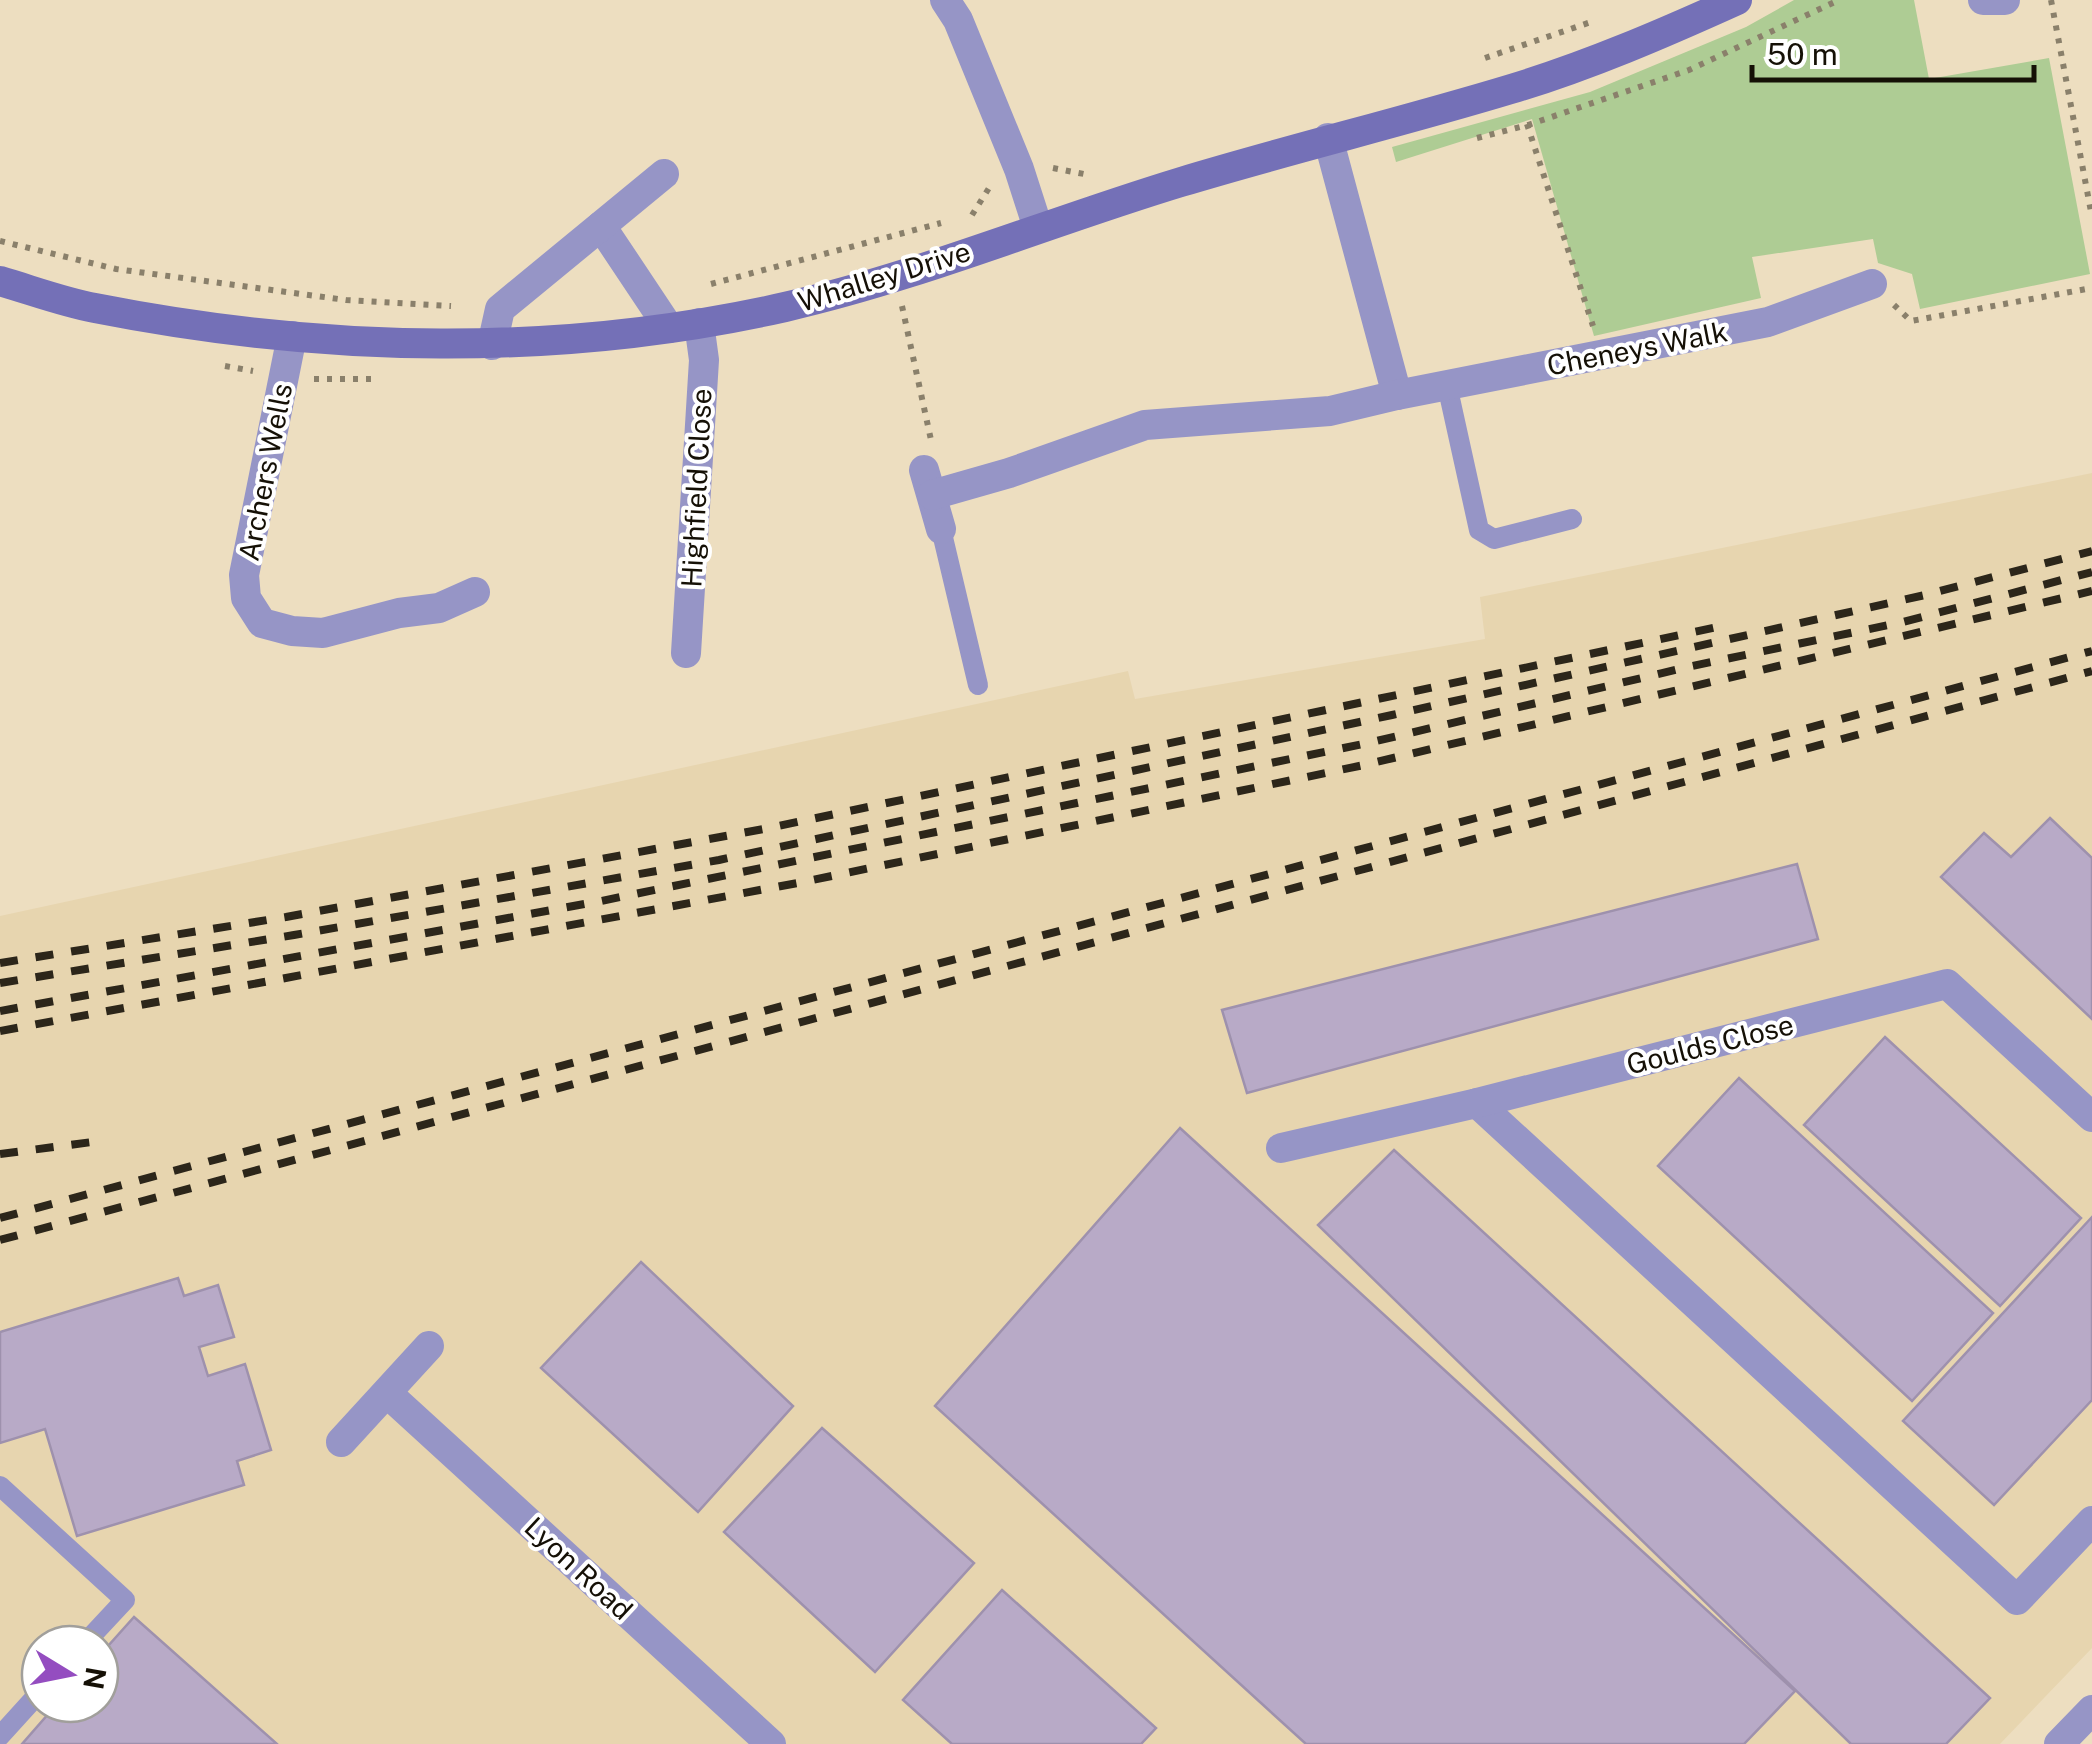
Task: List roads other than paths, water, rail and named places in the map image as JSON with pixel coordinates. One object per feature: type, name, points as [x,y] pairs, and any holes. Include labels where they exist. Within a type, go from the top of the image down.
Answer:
[{"type":"street","points":[[945,0],[958,20],[1019,168],[1038,228]]},
{"type":"street","name":"Whalley Drive","points":[[0,280],[93,308],[371,343],[492,344],[684,326],[788,306],[1328,138],[1514,89],[1654,37],[1737,0]]},
{"type":"street","points":[[1983,0],[2005,0]]},
{"type":"street","points":[[1328,138],[1397,395]]},
{"type":"street","points":[[492,344],[500,309],[664,174]]},
{"type":"street","points":[[601,226],[650,298],[684,326]]},
{"type":"street","name":"Cheneys Walk","points":[[942,529],[928,482],[1010,473],[1145,425],[1330,411],[1768,322],[1872,284]]},
{"type":"street","name":"Highfield Close","points":[[684,326],[704,360],[686,653]]},
{"type":"street","name":"Archers Wells","points":[[292,336],[244,574],[246,598],[262,622],[292,632],[322,633],[399,613],[440,608],[475,592]]},
{"type":"street","name":"Goulds Close","points":[[1281,1148],[1477,1104],[1947,984],[2092,1117]]},
{"type":"street","points":[[1477,1104],[2017,1600],[2092,1521]]},
{"type":"street","points":[[341,1442],[429,1346]]},
{"type":"street","name":"Lyon Road","points":[[387,1393],[771,1744]]},
{"type":"street","points":[[2059,1744],[2092,1710]]},
{"type":"lane","points":[[1447,385],[1478,530],[1494,539],[1572,519]]},
{"type":"lane","points":[[942,529],[978,685]]},
{"type":"lane","points":[[0,1486],[125,1600],[103,1624]]},
{"type":"lane","points":[[0,1736],[20,1714]]},
{"type":"railway","points":[[0,983],[719,860],[1392,715],[1925,595],[2092,551]]},
{"type":"railway","points":[[0,1011],[601,901],[1368,743],[1692,666],[1903,622],[2092,572]]},
{"type":"railway","points":[[0,1031],[803,882],[1364,765],[2092,591]]},
{"type":"railway","points":[[0,963],[286,917],[769,828],[1722,626]]},
{"type":"railway","points":[[0,1218],[2092,651]]},
{"type":"railway","points":[[0,1240],[2092,671]]},
{"type":"railway","points":[[0,1154],[100,1141]]}]
